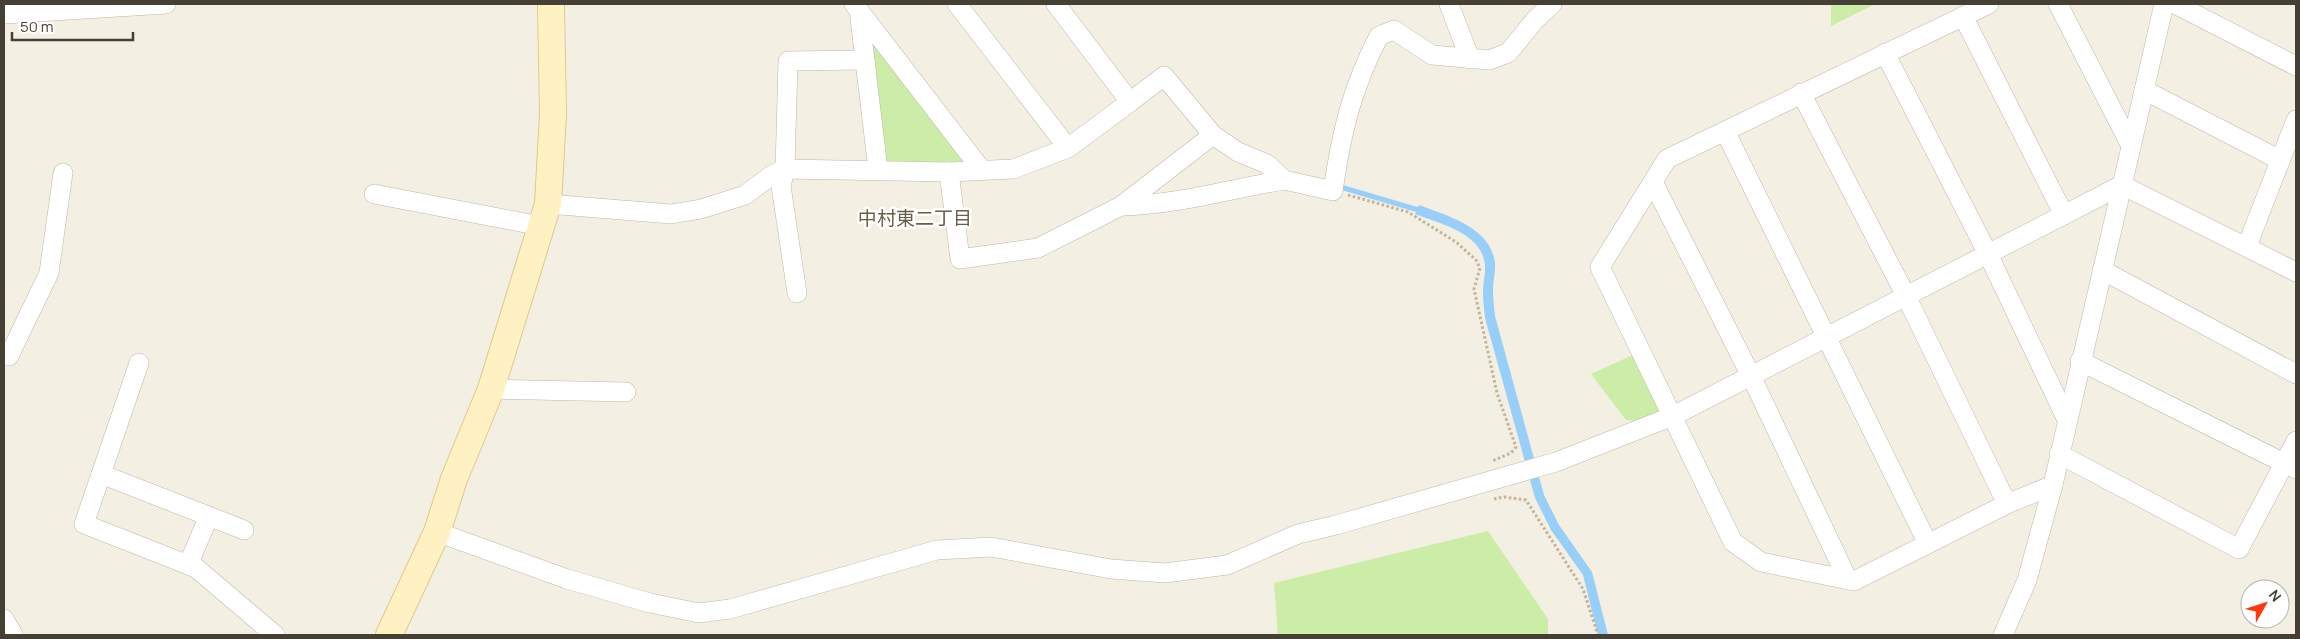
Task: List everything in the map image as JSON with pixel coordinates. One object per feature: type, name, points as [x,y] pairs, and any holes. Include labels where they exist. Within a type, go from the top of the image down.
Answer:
[{"type":"street","points":[[4,14],[81,6],[166,4]]},
{"type":"street","points":[[389,635],[437,532],[454,479],[491,389],[545,215],[553,114],[551,4]]},
{"type":"street","points":[[957,4],[1068,148]]},
{"type":"street","points":[[1056,4],[1130,102]]},
{"type":"street","points":[[1449,4],[1470,59]]},
{"type":"street","points":[[1121,206],[1148,205],[1202,197],[1284,180],[1333,191],[1340,142],[1349,110],[1362,68],[1379,36],[1394,30],[1432,55],[1489,60],[1508,53],[1535,20],[1552,4]]},
{"type":"street","points":[[1989,4],[1801,93],[1667,160],[1600,267],[1733,542],[1761,562],[1854,581],[2007,504],[2053,485]]},
{"type":"street","points":[[2058,4],[2131,146]]},
{"type":"street","points":[[2003,635],[2027,580],[2053,485],[2080,361],[2164,4]]},
{"type":"street","points":[[2175,4],[2296,66]]},
{"type":"street","points":[[856,7],[981,169]]},
{"type":"street","points":[[856,7],[865,60],[878,170]]},
{"type":"street","points":[[1963,16],[2064,215]]},
{"type":"street","points":[[1885,54],[1988,254],[2067,420]]},
{"type":"street","points":[[797,293],[781,186],[785,169],[788,61],[865,60]]},
{"type":"street","points":[[374,194],[545,215],[670,214],[701,209],[745,195],[772,174],[785,169],[948,172],[1012,169],[1068,148],[1164,76],[1214,135],[1238,152],[1267,164],[1284,180]]},
{"type":"street","points":[[2144,90],[2280,160]]},
{"type":"street","points":[[1801,93],[1906,296],[2007,504]]},
{"type":"street","points":[[2246,246],[2296,120]]},
{"type":"street","points":[[1725,131],[1928,544]]},
{"type":"street","points":[[948,172],[960,260],[1038,248],[1121,206],[1214,135]]},
{"type":"street","points":[[4,356],[9,356],[48,273],[63,173]]},
{"type":"street","points":[[1653,182],[1751,376],[1848,580]]},
{"type":"street","points":[[437,532],[567,579],[650,603],[699,612],[730,609],[937,550],[991,547],[1111,569],[1165,573],[1227,564],[1298,534],[1336,526],[1556,462],[1673,416],[2122,186]]},
{"type":"street","points":[[2122,186],[2296,272]]},
{"type":"street","points":[[2102,270],[2296,374]]},
{"type":"street","points":[[2080,361],[2290,466]]},
{"type":"street","points":[[138,363],[84,524],[196,568],[275,635]]},
{"type":"street","points":[[491,389],[626,392]]},
{"type":"street","points":[[2059,454],[2239,549],[2290,466],[2296,441]]},
{"type":"street","points":[[101,474],[244,530]]},
{"type":"street","points":[[188,565],[209,516]]},
{"type":"street","points":[[375,635],[400,610]]},
{"type":"street","points":[[4,619],[13,635]]},
{"type":"path","points":[[1333,191],[1408,212],[1456,242],[1476,260],[1480,268],[1474,289],[1497,393],[1516,447],[1511,453],[1486,464]]},
{"type":"path","points":[[1486,501],[1504,497],[1526,500],[1583,589],[1598,635]]},
{"type":"green space","points":[[1831,4],[1875,4],[1831,26]]},
{"type":"green space","points":[[862,19],[976,166],[882,167]]},
{"type":"green space","points":[[1635,354],[1667,413],[1641,421],[1626,420],[1591,374]]},
{"type":"green space","points":[[1488,531],[1548,619],[1548,635],[1278,635],[1274,583]]},
{"type":"water","points":[[1419,205],[1464,223],[1483,238],[1490,247],[1495,266],[1493,299],[1495,316],[1544,495],[1559,525],[1592,572],[1608,635],[1598,635],[1583,575],[1551,530],[1535,498],[1485,318],[1483,291],[1485,267],[1480,250],[1474,242],[1456,230],[1415,214]]},
{"type":"waterway","points":[[1337,186],[1422,211]]},
{"type":"district","name":"中村東二丁目","points":[[915,218]]}]
